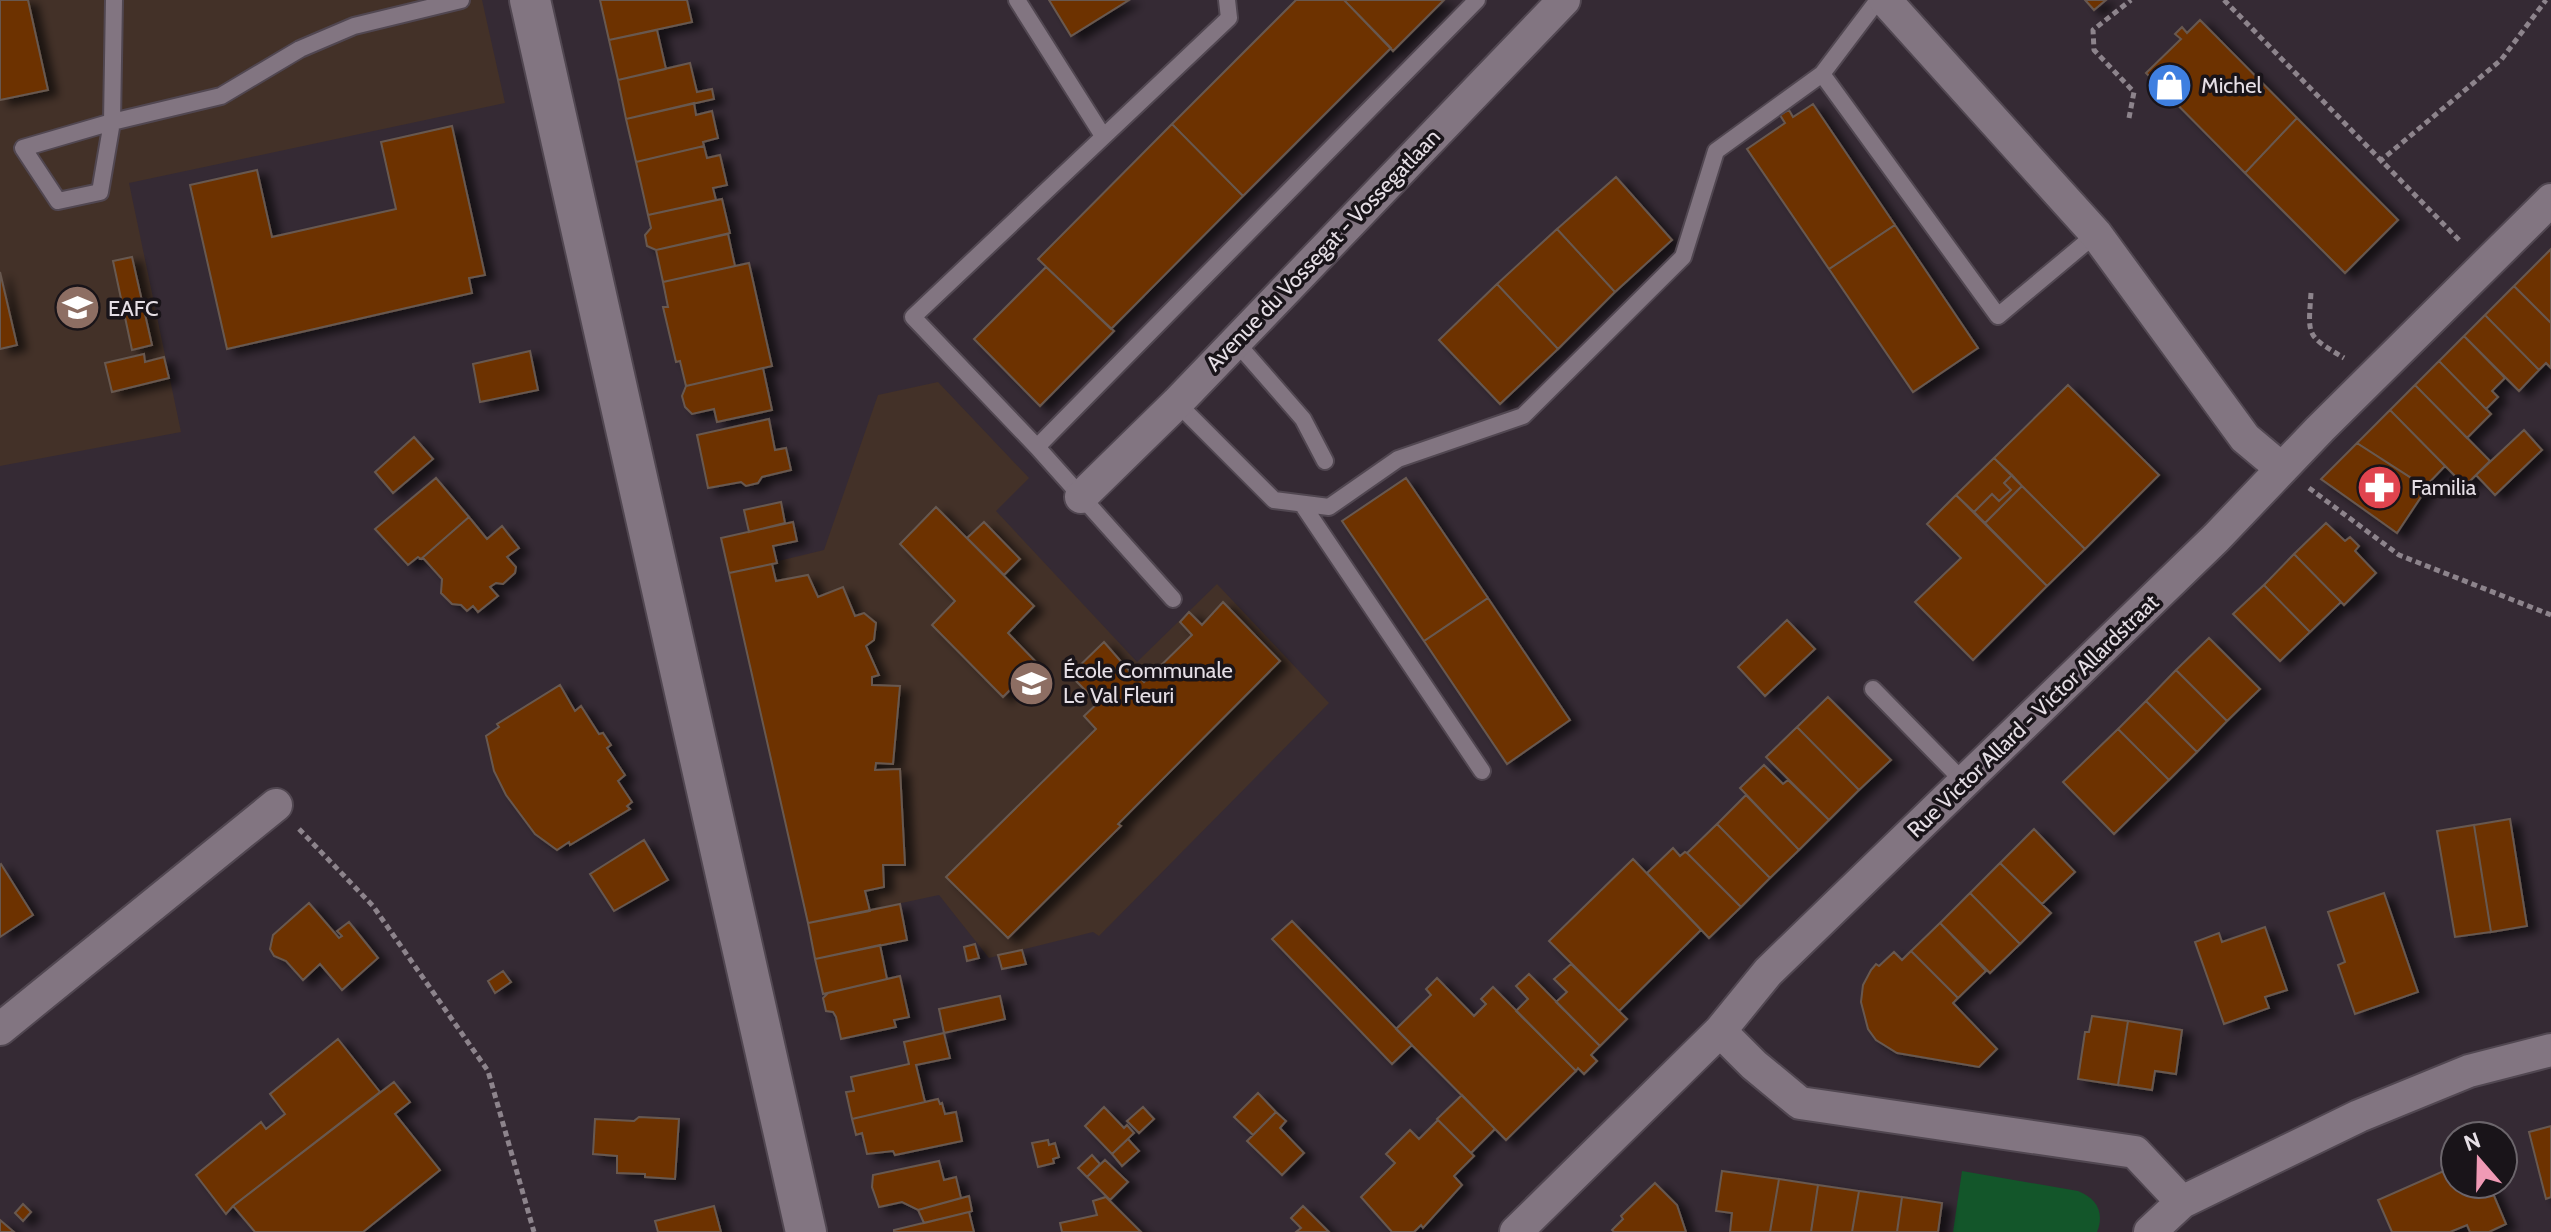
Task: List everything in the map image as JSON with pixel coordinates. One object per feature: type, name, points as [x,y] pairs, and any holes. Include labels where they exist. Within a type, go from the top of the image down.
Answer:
[{"type":"street","points":[[530,0],[806,1232]]},
{"type":"street","name":"Avenue du Vossegat - Vossegatlaan","points":[[1081,497],[1177,403],[1564,0]]},
{"type":"street","points":[[1885,0],[2096,234],[2245,438],[2282,469]]},
{"type":"street","name":"Rue Victor Allard - Victor Allardstraat","points":[[1516,1232],[1720,1031],[1768,972],[2216,538],[2551,200]]},
{"type":"street","points":[[0,1029],[276,805]]},
{"type":"street","points":[[1720,1031],[1754,1065],[1800,1103],[2135,1152],[2182,1202]]},
{"type":"street","points":[[2150,1232],[2182,1202],[2359,1116],[2469,1071],[2551,1050]]},
{"type":"lane","points":[[114,0],[112,122],[100,192],[58,201],[23,148],[112,122],[221,96],[300,49],[354,26],[461,0]]},
{"type":"lane","points":[[1017,0],[1103,136]]},
{"type":"lane","points":[[1173,599],[1037,447],[913,317],[1229,18],[1227,0]]},
{"type":"lane","points":[[1037,447],[1477,0]]},
{"type":"lane","points":[[1177,403],[1274,500],[1329,507],[1398,459],[1523,416],[1683,257],[1716,151],[1822,74],[1878,0]]},
{"type":"lane","points":[[1822,74],[1998,316],[2096,234]]},
{"type":"lane","points":[[1235,341],[1303,419],[1325,461]]},
{"type":"lane","points":[[1302,504],[1482,771]]},
{"type":"lane","points":[[1873,689],[1964,782]]},
{"type":"path","points":[[2129,118],[2134,92],[2094,50],[2093,30],[2131,0]]},
{"type":"path","points":[[2224,0],[2484,266]]},
{"type":"path","points":[[2379,162],[2501,60],[2546,0]]},
{"type":"path","points":[[2311,293],[2309,329],[2314,340],[2347,360]]},
{"type":"path","points":[[2282,469],[2399,555],[2551,615]]},
{"type":"path","points":[[276,805],[373,906],[488,1071],[534,1232]]},
{"type":"shaded area","name":"EAFC","points":[[0,0],[482,0],[505,103],[129,183],[181,432],[0,466]]},
{"type":"shaded area","name":"École Communale Le Val Fleuri","points":[[938,382],[1029,478],[996,511],[1137,662],[1217,584],[1329,703],[1099,936],[1093,932],[989,958],[939,895],[808,923],[729,573],[824,550],[878,395]]},
{"type":"green space","points":[[1962,1171],[2078,1191],[2097,1207],[2100,1218],[2097,1232],[1953,1232]]},
{"type":"building","points":[[0,0],[28,0],[48,90],[0,100]]},
{"type":"building","points":[[600,0],[687,0],[692,22],[609,40]]},
{"type":"building","points":[[1049,0],[1129,0],[1071,36]]},
{"type":"building","points":[[1296,0],[1344,0],[1391,48],[1243,196],[1172,124]]},
{"type":"building","points":[[1344,0],[1444,0],[1393,51]]},
{"type":"building","points":[[2085,0],[2106,0],[2094,10]]},
{"type":"building","points":[[2200,20],[2297,118],[2245,173],[2146,73],[2181,39],[2175,34],[2182,27],[2187,33]]},
{"type":"building","points":[[657,30],[666,69],[618,80],[609,40]]},
{"type":"building","points":[[690,63],[697,92],[712,89],[714,99],[626,119],[618,80]]},
{"type":"building","points":[[694,103],[696,115],[712,111],[718,138],[703,142],[704,146],[636,162],[626,119]]},
{"type":"building","points":[[1813,104],[1895,225],[1829,269],[1747,149],[1785,123],[1780,115],[1789,110],[1793,117]]},
{"type":"building","points":[[2297,118],[2398,220],[2345,273],[2245,173]]},
{"type":"building","points":[[1172,124],[1243,196],[1111,329],[1038,259]]},
{"type":"building","points":[[452,126],[485,275],[469,278],[472,293],[227,349],[190,185],[257,170],[272,237],[396,209],[381,142]]},
{"type":"building","points":[[704,146],[707,158],[720,155],[727,185],[713,188],[716,200],[648,215],[636,162]]},
{"type":"building","points":[[1616,177],[1672,240],[1615,292],[1557,229]]},
{"type":"building","points":[[722,199],[730,233],[656,250],[647,246],[645,235],[651,228],[648,215]]},
{"type":"building","points":[[1895,225],[1978,348],[1913,392],[1829,269]]},
{"type":"building","points":[[1557,229],[1615,292],[1558,349],[1497,284]]},
{"type":"building","points":[[728,234],[735,266],[663,282],[656,250]]},
{"type":"building","points":[[2551,249],[2551,323],[2514,286]]},
{"type":"building","points":[[132,257],[152,345],[132,350],[113,261]]},
{"type":"building","points":[[749,263],[772,366],[686,386],[680,361],[676,362],[663,307],[668,307],[663,282]]},
{"type":"building","points":[[1046,267],[1114,331],[1040,406],[974,339]]},
{"type":"building","points":[[0,272],[17,345],[0,349]]},
{"type":"building","points":[[1497,284],[1558,349],[1500,404],[1439,340]]},
{"type":"building","points":[[2514,286],[2551,323],[2551,368],[2546,363],[2539,370],[2485,315]]},
{"type":"building","points":[[2485,315],[2539,370],[2519,391],[2464,336]]},
{"type":"building","points":[[2464,336],[2505,378],[2492,391],[2498,397],[2486,409],[2439,361]]},
{"type":"building","points":[[530,351],[538,390],[480,402],[473,364]]},
{"type":"building","points":[[144,354],[145,362],[164,357],[169,378],[112,392],[105,363]]},
{"type":"building","points":[[2439,361],[2491,414],[2467,438],[2415,385]]},
{"type":"building","points":[[763,368],[772,410],[717,422],[714,409],[692,414],[685,407],[682,396],[686,386]]},
{"type":"building","points":[[2068,385],[2159,475],[2085,549],[1994,458]]},
{"type":"building","points":[[2415,385],[2490,461],[2465,486],[2390,410]]},
{"type":"building","points":[[2390,410],[2445,466],[2425,487],[2357,443]]},
{"type":"building","points":[[769,419],[775,450],[786,448],[791,470],[762,477],[758,483],[746,486],[741,482],[708,488],[697,435]]},
{"type":"building","points":[[2524,430],[2542,450],[2495,495],[2476,475]]},
{"type":"building","points":[[414,437],[433,459],[393,493],[375,472]]},
{"type":"building","name":"Familia","points":[[2357,443],[2427,488],[2397,533],[2321,479]]},
{"type":"building","points":[[1994,458],[2012,475],[2004,483],[2011,490],[1999,501],[1992,494],[1974,512],[1956,495]]},
{"type":"building","points":[[2012,475],[2022,486],[1985,523],[1974,512],[1992,494],[1999,501],[2011,490],[2004,483]]},
{"type":"building","points":[[436,478],[469,517],[421,559],[418,557],[408,565],[375,529]]},
{"type":"building","points":[[1406,478],[1488,598],[1424,641],[1342,521]]},
{"type":"building","points":[[2022,486],[2085,549],[2047,586],[1985,523]]},
{"type":"building","points":[[1956,495],[2047,586],[1973,660],[1915,602],[1961,558],[1927,524]]},
{"type":"building","points":[[781,502],[785,523],[749,532],[744,510]]},
{"type":"building","points":[[936,507],[1034,606],[1008,633],[1037,663],[1003,697],[932,625],[955,601],[900,544]]},
{"type":"building","points":[[469,517],[487,539],[502,526],[519,548],[507,557],[516,567],[515,573],[503,584],[496,583],[490,587],[498,596],[478,612],[473,606],[467,611],[461,605],[452,604],[441,593],[442,579],[421,559]]},
{"type":"building","points":[[793,522],[797,541],[773,546],[777,563],[729,573],[721,538]]},
{"type":"building","points":[[984,522],[1020,559],[1004,575],[967,538]]},
{"type":"building","points":[[2326,523],[2345,541],[2350,537],[2359,546],[2355,551],[2376,573],[2344,605],[2294,554]]},
{"type":"building","points":[[2294,554],[2341,602],[2310,632],[2264,585]]},
{"type":"building","points":[[772,564],[776,581],[808,575],[818,597],[843,587],[855,616],[864,613],[876,623],[874,640],[866,646],[879,675],[872,677],[872,685],[900,686],[893,764],[876,763],[875,770],[900,769],[905,865],[883,865],[884,887],[865,891],[870,911],[808,923],[729,573]]},
{"type":"building","points":[[2264,585],[2310,632],[2280,661],[2233,614]]},
{"type":"building","points":[[1488,598],[1570,720],[1507,764],[1424,641]]},
{"type":"building","points":[[1223,602],[1280,661],[1008,938],[946,877],[1096,729],[1084,716],[1101,700],[1098,697],[1095,700],[1070,675],[1104,642],[1131,673],[1133,671],[1144,682],[1192,635],[1180,622],[1189,612],[1202,625]]},
{"type":"building","points":[[1787,620],[1815,649],[1765,696],[1738,667]]},
{"type":"building","points":[[2209,638],[2260,689],[2227,721],[2176,670]]},
{"type":"building","points":[[2176,670],[2227,721],[2197,752],[2146,701]]},
{"type":"building","points":[[560,685],[575,711],[581,706],[599,734],[603,733],[611,745],[607,748],[625,775],[618,781],[632,802],[627,806],[630,809],[557,850],[535,834],[506,795],[494,771],[486,736],[499,727],[497,724]]},
{"type":"building","points":[[1828,697],[1891,760],[1859,790],[1797,727]]},
{"type":"building","points":[[2146,701],[2197,752],[2169,780],[2118,729]]},
{"type":"building","points":[[1797,727],[1859,790],[1829,820],[1766,757]]},
{"type":"building","points":[[2118,729],[2169,780],[2114,834],[2063,782]]},
{"type":"building","points":[[1764,765],[1783,784],[1788,780],[1829,820],[1799,850],[1740,788]]},
{"type":"building","points":[[1746,795],[1799,850],[1770,878],[1717,824]]},
{"type":"building","points":[[2510,819],[2527,926],[2491,932],[2474,825]]},
{"type":"building","points":[[1717,824],[1770,878],[1741,907],[1687,853]]},
{"type":"building","points":[[2474,825],[2491,932],[2455,937],[2437,831]]},
{"type":"building","points":[[2034,829],[2075,872],[2042,904],[2000,863]]},
{"type":"building","points":[[644,840],[668,880],[614,911],[590,874]]},
{"type":"building","points":[[1673,848],[1680,856],[1687,853],[1741,907],[1709,938],[1647,873]]},
{"type":"building","points":[[1633,859],[1701,930],[1619,1011],[1549,941]]},
{"type":"building","points":[[2000,863],[2051,913],[2020,944],[1970,893]]},
{"type":"building","points":[[0,865],[33,915],[0,937]]},
{"type":"building","points":[[1970,893],[2020,944],[1990,973],[1940,923]]},
{"type":"building","points":[[2384,893],[2418,992],[2355,1014],[2338,965],[2345,962],[2328,912]]},
{"type":"building","points":[[309,903],[339,938],[342,936],[337,931],[349,922],[378,958],[342,990],[320,964],[303,980],[270,949],[273,935]]},
{"type":"building","points":[[900,904],[907,940],[815,959],[808,923]]},
{"type":"building","points":[[1292,921],[1412,1045],[1392,1064],[1272,939]]},
{"type":"building","points":[[1940,923],[1986,971],[1958,998],[1911,951]]},
{"type":"building","points":[[2265,927],[2287,990],[2265,997],[2269,1008],[2224,1024],[2195,942],[2219,933],[2222,942]]},
{"type":"building","points":[[975,944],[979,958],[967,961],[964,947]]},
{"type":"building","points":[[880,945],[887,979],[823,994],[815,959]]},
{"type":"building","points":[[1022,950],[1026,964],[1002,969],[998,955]]},
{"type":"building","points":[[1911,951],[1958,998],[1953,1003],[1997,1049],[1979,1067],[1897,1053],[1876,1040],[1868,1029],[1861,1002],[1863,985],[1871,970],[1894,952],[1902,960]]},
{"type":"building","points":[[1571,964],[1627,1019],[1600,1046],[1556,1002],[1567,992],[1554,979]]},
{"type":"building","points":[[503,971],[511,982],[495,993],[488,981]]},
{"type":"building","points":[[1529,974],[1600,1046],[1591,1055],[1597,1061],[1584,1074],[1578,1068],[1576,1071],[1516,1011],[1528,999],[1516,986]]},
{"type":"building","points":[[900,976],[909,1017],[894,1020],[896,1027],[841,1039],[836,1017],[833,1012],[826,1011],[823,998],[828,993]]},
{"type":"building","points":[[1437,978],[1474,1016],[1486,1004],[1481,999],[1493,987],[1576,1071],[1506,1140],[1396,1029],[1431,995],[1426,989]]},
{"type":"building","points":[[1000,996],[1005,1019],[944,1033],[939,1009]]},
{"type":"building","points":[[2092,1016],[2128,1021],[2118,1085],[2078,1079],[2085,1032],[2089,1032]]},
{"type":"building","points":[[2128,1021],[2182,1030],[2176,1074],[2155,1071],[2152,1090],[2118,1085]]},
{"type":"building","points":[[944,1033],[950,1058],[916,1065],[925,1102],[852,1119],[846,1092],[854,1091],[851,1077],[909,1064],[904,1042]]},
{"type":"building","points":[[338,1039],[380,1092],[226,1214],[196,1175],[261,1122],[266,1129],[285,1114],[270,1094]]},
{"type":"building","points":[[394,1082],[410,1102],[395,1114],[440,1170],[363,1232],[255,1232],[233,1206]]},
{"type":"building","points":[[1258,1093],[1276,1112],[1253,1135],[1234,1117]]},
{"type":"building","points":[[1462,1095],[1495,1129],[1471,1153],[1437,1119]]},
{"type":"building","points":[[938,1099],[945,1114],[956,1112],[962,1141],[895,1155],[893,1151],[867,1154],[862,1133],[856,1135],[852,1119]]},
{"type":"building","points":[[1104,1107],[1124,1128],[1127,1125],[1134,1133],[1112,1154],[1085,1126]]},
{"type":"building","points":[[1143,1107],[1154,1119],[1139,1133],[1127,1121]]},
{"type":"building","points":[[1276,1112],[1286,1121],[1280,1128],[1304,1153],[1282,1175],[1247,1141]]},
{"type":"building","points":[[639,1117],[679,1119],[675,1179],[617,1173],[617,1156],[593,1154],[595,1119],[634,1121]]},
{"type":"building","points":[[1438,1120],[1474,1156],[1454,1176],[1462,1185],[1423,1228],[1421,1225],[1414,1232],[1392,1232],[1361,1197],[1395,1163],[1386,1154],[1410,1130],[1419,1139]]},
{"type":"building","points":[[2551,1126],[2551,1197],[2546,1199],[2529,1132]]},
{"type":"building","points":[[1128,1139],[1139,1151],[1122,1166],[1112,1154]]},
{"type":"building","points":[[1048,1140],[1049,1145],[1055,1143],[1059,1157],[1053,1159],[1054,1163],[1038,1167],[1032,1143]]},
{"type":"building","points":[[1092,1155],[1100,1164],[1087,1177],[1078,1168]]},
{"type":"building","points":[[1105,1160],[1128,1182],[1110,1200],[1087,1177]]},
{"type":"building","points":[[939,1161],[944,1180],[956,1177],[961,1198],[918,1210],[902,1202],[879,1207],[872,1187],[873,1175]]},
{"type":"building","points":[[1722,1171],[1779,1179],[1770,1232],[1730,1232],[1732,1213],[1716,1211]]},
{"type":"building","points":[[2439,1173],[2439,1200],[2496,1200],[2506,1224],[2489,1232],[2470,1232],[2467,1225],[2450,1232],[2392,1232],[2378,1200]]},
{"type":"building","points":[[1779,1179],[1818,1185],[1811,1232],[1770,1232]]},
{"type":"building","points":[[1655,1183],[1677,1205],[1686,1232],[1614,1232],[1612,1230],[1623,1219],[1621,1216]]},
{"type":"building","points":[[1818,1185],[1859,1191],[1852,1232],[1811,1232]]},
{"type":"building","points":[[1859,1191],[1902,1197],[1897,1232],[1852,1232]]},
{"type":"building","points":[[969,1196],[972,1211],[969,1212],[924,1223],[918,1210]]},
{"type":"building","points":[[1106,1197],[1141,1232],[1062,1232],[1060,1223],[1097,1215],[1093,1201]]},
{"type":"building","points":[[1902,1197],[1942,1203],[1938,1232],[1897,1232]]},
{"type":"building","points":[[23,1204],[31,1212],[23,1221],[15,1213]]},
{"type":"building","points":[[714,1206],[721,1232],[658,1232],[655,1221]]},
{"type":"building","points":[[1303,1206],[1329,1232],[1296,1232],[1301,1228],[1291,1218]]},
{"type":"building","points":[[969,1212],[974,1232],[894,1232],[894,1230]]},
{"type":"building","points":[[0,1220],[14,1232],[0,1232]]},
{"type":"place","name":"Michel","points":[[2170,85]]},
{"type":"place","name":"EAFC","points":[[77,308]]},
{"type":"place","name":"Familia","points":[[2380,487]]},
{"type":"place","name":"École Communale Le Val Fleuri","points":[[1032,683]]}]
